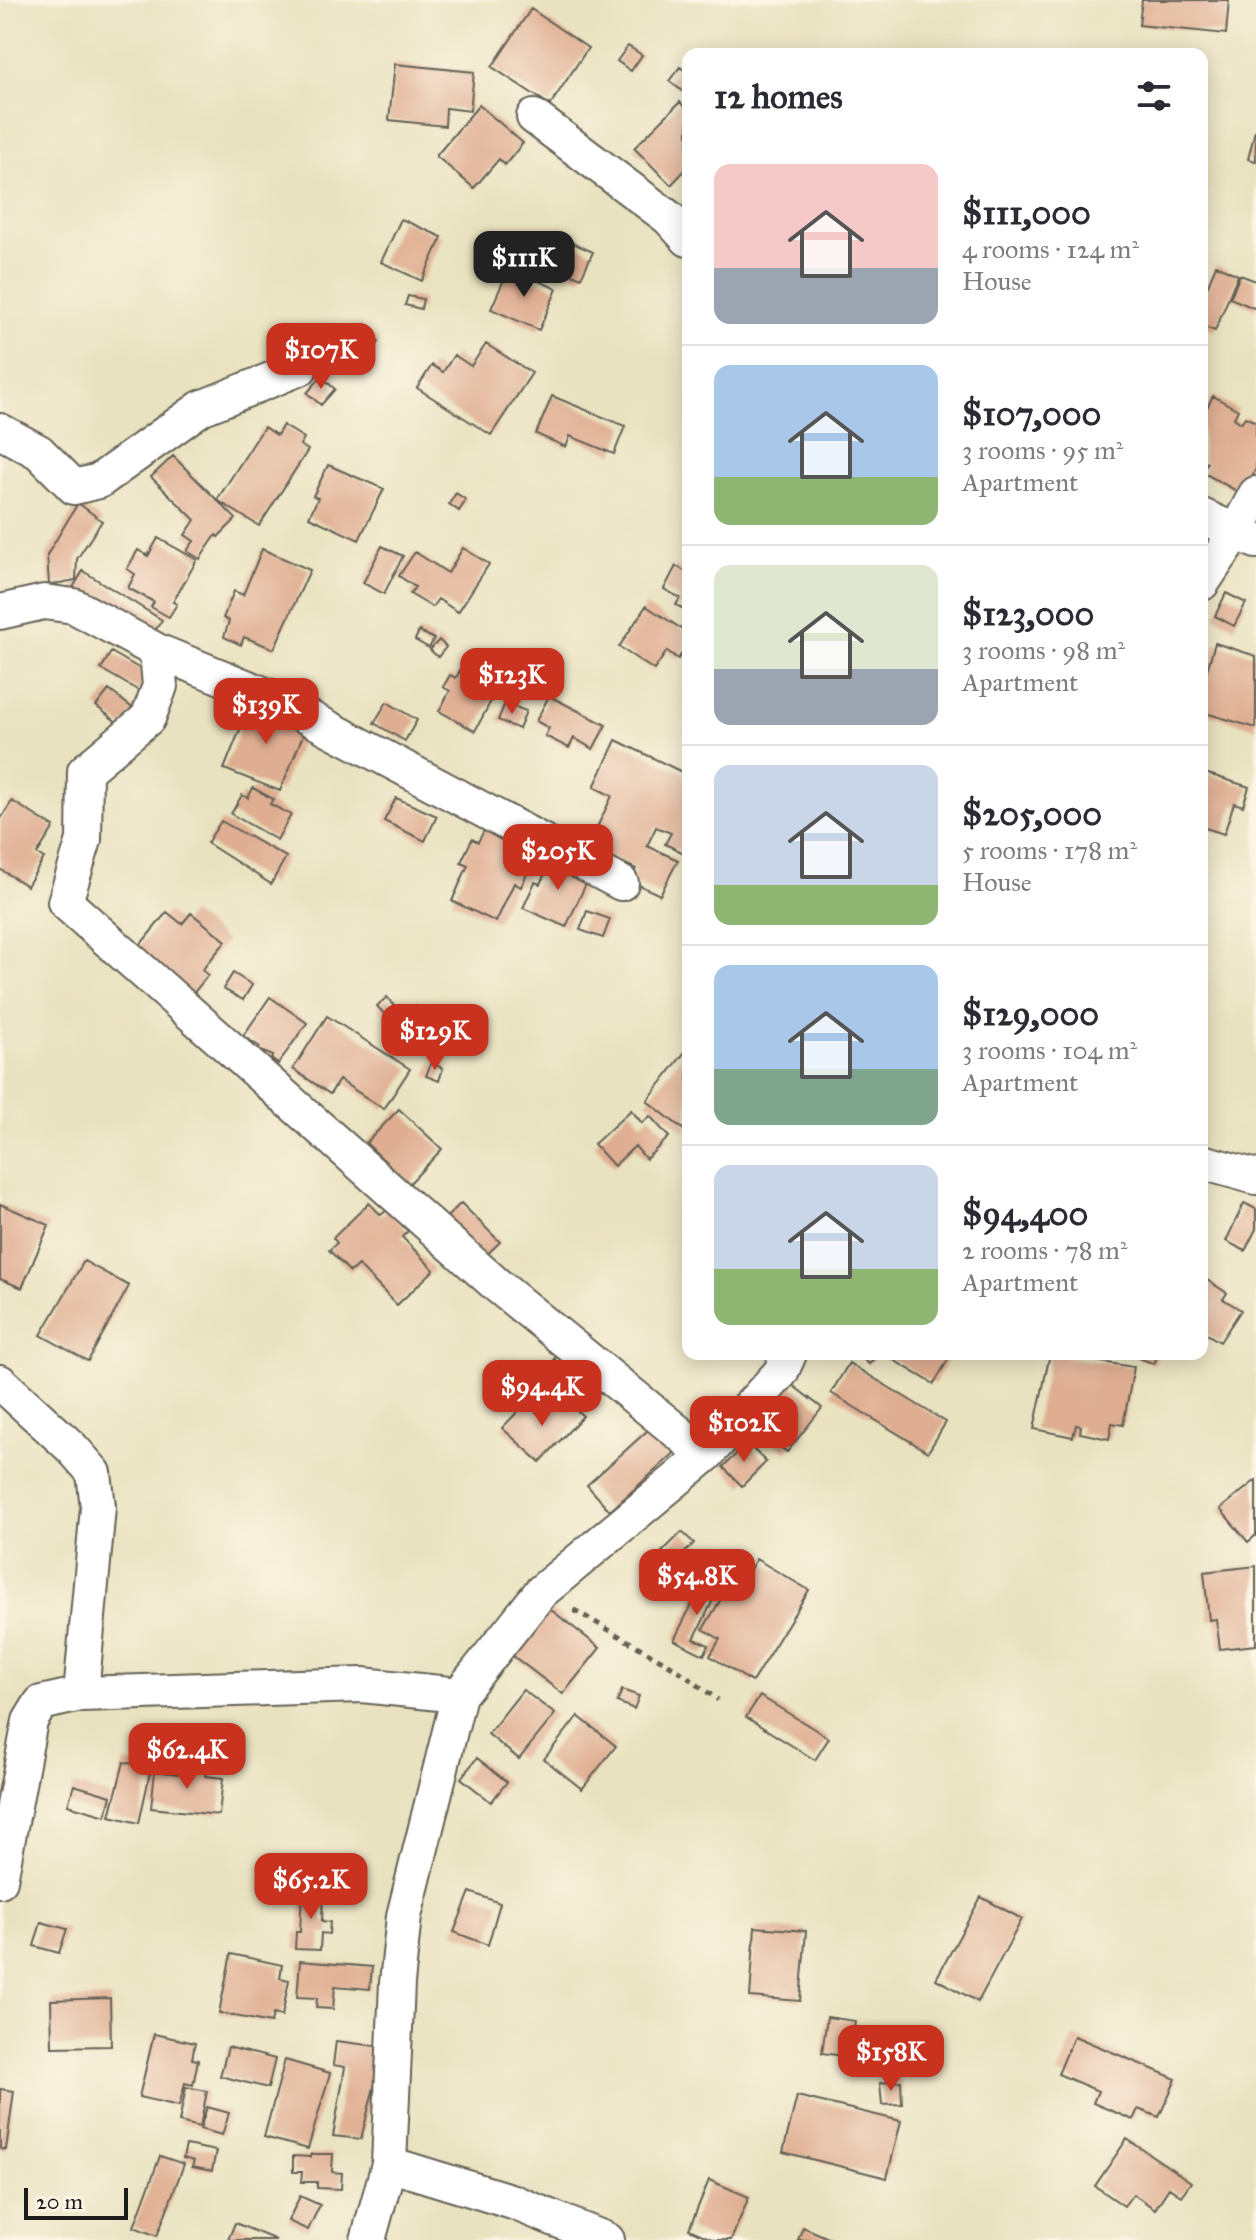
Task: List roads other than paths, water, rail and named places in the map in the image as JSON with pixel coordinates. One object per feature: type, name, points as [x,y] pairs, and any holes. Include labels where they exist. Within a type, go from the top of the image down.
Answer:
[{"type":"street","points":[[534,117],[669,218],[682,232]]},
{"type":"street","points":[[0,431],[39,452],[74,487],[99,481],[201,408],[300,368]]},
{"type":"street","points":[[1208,577],[1246,536],[1256,494]]},
{"type":"street","points":[[1208,519],[1246,536]]},
{"type":"street","points":[[0,612],[44,602],[74,606],[157,651],[268,696],[621,883]]},
{"type":"street","points":[[157,651],[160,686],[148,718],[85,771],[84,840],[65,902],[498,1286],[706,1455]]},
{"type":"street","points":[[1208,1164],[1256,1177]]},
{"type":"street","points":[[368,2240],[389,2164],[397,1983],[404,1916],[459,1695],[541,1592],[706,1455],[781,1372],[786,1360]]},
{"type":"street","points":[[0,1382],[72,1448],[94,1473],[98,1507],[81,1694]]},
{"type":"street","points":[[0,1880],[30,1721],[41,1703],[81,1694],[362,1685],[459,1695]]},
{"type":"street","points":[[389,2164],[513,2202],[607,2240]]}]
